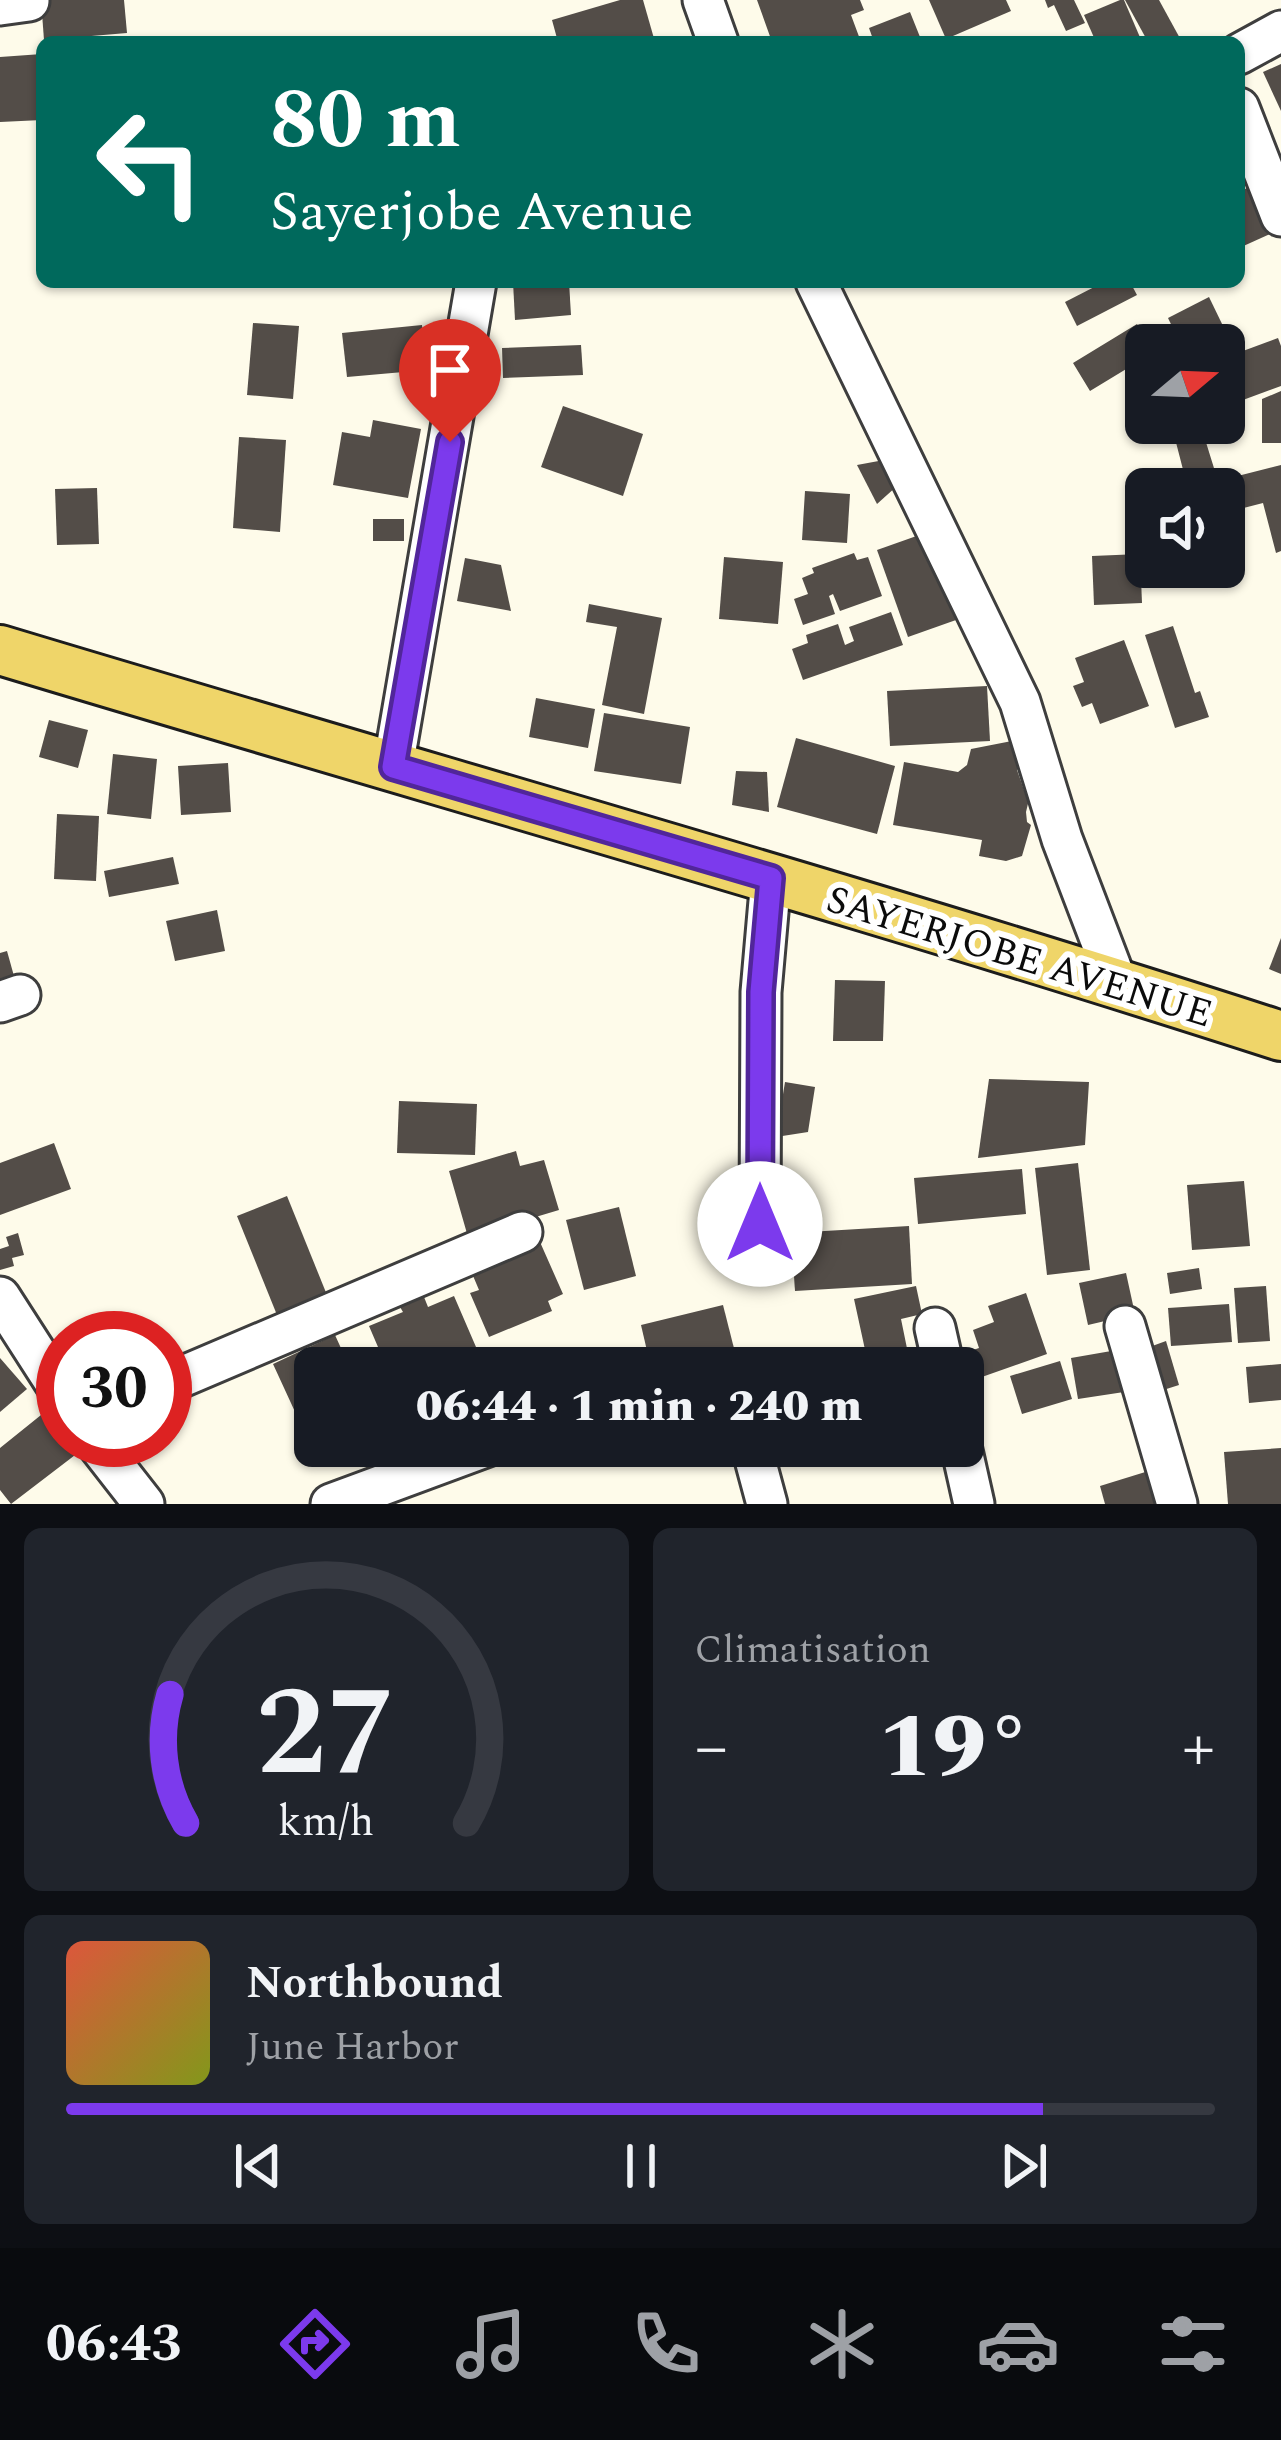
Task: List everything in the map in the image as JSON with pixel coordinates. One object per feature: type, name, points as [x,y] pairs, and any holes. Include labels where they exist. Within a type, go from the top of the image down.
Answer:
[{"type":"main road","name":"SAYERJOBE AVENUE","points":[[0,650],[771,878],[1281,1036]]},
{"type":"street","points":[[703,0],[716,36]]},
{"type":"street","points":[[0,5],[29,1]]},
{"type":"street","points":[[1245,51],[1281,31]]},
{"type":"street","points":[[1245,123],[1281,216]]},
{"type":"street","points":[[393,767],[475,288]]},
{"type":"street","points":[[819,288],[1020,702],[1062,838],[1117,983]]},
{"type":"street","points":[[760,1224],[761,992],[771,878]]},
{"type":"street","points":[[192,1373],[522,1232]]},
{"type":"street","points":[[0,1297],[36,1354]]},
{"type":"street","points":[[1125,1326],[1177,1504]]},
{"type":"street","points":[[935,1328],[939,1347]]},
{"type":"street","points":[[113,1467],[138,1502]]},
{"type":"street","points":[[331,1504],[431,1467]]},
{"type":"street","points":[[757,1467],[767,1504]]},
{"type":"street","points":[[966,1467],[974,1504]]},
{"type":"building","points":[[41,0],[124,0],[127,33],[44,36]]},
{"type":"building","points":[[620,0],[643,0],[653,36],[556,36],[552,20]]},
{"type":"building","points":[[757,0],[860,0],[864,10],[851,15],[859,36],[770,36]]},
{"type":"building","points":[[929,0],[1006,0],[1011,11],[945,36]]},
{"type":"building","points":[[1045,0],[1074,0],[1085,23],[1066,31],[1054,5],[1048,8]]},
{"type":"building","points":[[1124,0],[1139,36],[1093,36],[1084,15]]},
{"type":"building","points":[[1125,0],[1159,0],[1179,36],[1145,36]]},
{"type":"building","points":[[910,12],[920,36],[872,36],[869,28]]},
{"type":"building","points":[[36,54],[36,120],[0,122],[0,57]]},
{"type":"building","points":[[1281,64],[1281,111],[1263,72]]},
{"type":"building","points":[[1249,187],[1270,234],[1245,245],[1245,189]]},
{"type":"building","points":[[513,288],[569,288],[571,315],[515,320]]},
{"type":"building","points":[[1092,288],[1133,288],[1137,295],[1077,326],[1065,302]]},
{"type":"building","points":[[1209,297],[1222,324],[1171,324],[1168,318]]},
{"type":"building","points":[[253,323],[299,326],[293,399],[247,395]]},
{"type":"building","points":[[422,325],[426,370],[347,377],[342,333]]},
{"type":"building","points":[[1125,331],[1125,370],[1090,391],[1073,363]]},
{"type":"building","points":[[1278,338],[1281,386],[1245,399],[1245,350]]},
{"type":"building","points":[[581,345],[583,375],[503,378],[502,348]]},
{"type":"building","points":[[1281,391],[1281,443],[1262,443],[1262,399]]},
{"type":"building","points":[[563,406],[643,434],[623,496],[541,467]]},
{"type":"building","points":[[373,420],[421,429],[408,498],[333,485],[342,432],[370,437]]},
{"type":"building","points":[[239,437],[286,440],[280,532],[233,528]]},
{"type":"building","points":[[1176,444],[1207,444],[1214,468],[1183,468]]},
{"type":"building","points":[[884,460],[897,486],[877,504],[857,465]]},
{"type":"building","points":[[1281,465],[1281,551],[1276,553],[1263,503],[1245,508],[1245,474]]},
{"type":"building","points":[[97,488],[99,544],[57,545],[55,489]]},
{"type":"building","points":[[805,491],[850,494],[847,543],[802,540]]},
{"type":"building","points":[[373,519],[404,519],[404,541],[373,541]]},
{"type":"building","points":[[925,533],[956,620],[908,637],[877,550]]},
{"type":"building","points":[[854,553],[857,560],[868,557],[882,596],[840,611],[833,594],[829,596],[835,614],[803,625],[794,599],[808,594],[802,578],[814,573],[812,568]]},
{"type":"building","points":[[1125,555],[1125,588],[1141,588],[1142,603],[1094,605],[1092,556]]},
{"type":"building","points":[[724,557],[783,562],[778,624],[719,619]]},
{"type":"building","points":[[465,558],[501,565],[511,611],[457,601]]},
{"type":"building","points":[[589,604],[662,618],[644,714],[602,705],[617,627],[586,622]]},
{"type":"building","points":[[891,612],[903,645],[803,680],[792,649],[808,643],[806,635],[838,624],[845,645],[854,641],[849,627]]},
{"type":"building","points":[[1173,626],[1195,693],[1200,691],[1209,717],[1175,728],[1145,635]]},
{"type":"building","points":[[1124,640],[1149,706],[1100,724],[1092,703],[1082,707],[1073,686],[1084,682],[1075,658]]},
{"type":"building","points":[[987,686],[990,741],[890,746],[887,691]]},
{"type":"building","points":[[536,698],[595,709],[588,748],[529,737]]},
{"type":"building","points":[[604,713],[690,727],[681,784],[594,771]]},
{"type":"building","points":[[49,720],[88,730],[78,768],[39,757]]},
{"type":"building","points":[[796,738],[895,766],[877,834],[777,807]]},
{"type":"building","points":[[1017,740],[1021,762],[1017,770],[1024,790],[1031,791],[1026,812],[1031,825],[1022,856],[1006,861],[979,856],[982,840],[893,825],[904,762],[958,772],[967,765],[971,749]]},
{"type":"building","points":[[113,754],[157,759],[151,819],[107,814]]},
{"type":"building","points":[[228,763],[231,812],[181,815],[178,766]]},
{"type":"building","points":[[736,771],[767,772],[769,812],[732,805]]},
{"type":"building","points":[[57,814],[99,816],[96,881],[54,879]]},
{"type":"building","points":[[173,857],[179,884],[109,897],[104,871]]},
{"type":"building","points":[[217,910],[225,951],[175,961],[166,921]]},
{"type":"building","points":[[1281,938],[1281,974],[1269,969]]},
{"type":"building","points":[[7,951],[19,994],[0,999],[0,953]]},
{"type":"building","points":[[835,980],[885,981],[883,1041],[833,1041]]},
{"type":"building","points":[[989,1079],[1089,1082],[1085,1145],[978,1158]]},
{"type":"building","points":[[785,1082],[815,1087],[808,1132],[776,1137]]},
{"type":"building","points":[[399,1101],[477,1104],[475,1155],[397,1153]]},
{"type":"building","points":[[54,1143],[71,1189],[0,1215],[0,1163]]},
{"type":"building","points":[[516,1151],[520,1166],[544,1160],[559,1210],[468,1237],[449,1171]]},
{"type":"building","points":[[1078,1163],[1090,1270],[1047,1275],[1035,1168]]},
{"type":"building","points":[[1022,1169],[1026,1214],[918,1224],[914,1178]]},
{"type":"building","points":[[1244,1181],[1250,1246],[1192,1250],[1187,1185]]},
{"type":"building","points":[[287,1196],[327,1295],[277,1315],[237,1216]]},
{"type":"building","points":[[619,1207],[636,1276],[584,1290],[566,1220]]},
{"type":"building","points":[[909,1226],[912,1284],[795,1291],[791,1233]]},
{"type":"building","points":[[18,1233],[24,1255],[12,1258],[14,1266],[0,1270],[0,1249],[9,1246],[6,1237]]},
{"type":"building","points":[[540,1242],[563,1294],[548,1301],[552,1311],[489,1337],[470,1293],[479,1290],[471,1271]]},
{"type":"building","points":[[1199,1268],[1202,1289],[1170,1294],[1167,1273]]},
{"type":"building","points":[[1126,1273],[1135,1314],[1088,1325],[1079,1283]]},
{"type":"building","points":[[916,1286],[922,1314],[901,1319],[907,1347],[864,1347],[854,1299]]},
{"type":"building","points":[[1266,1286],[1270,1341],[1238,1343],[1234,1288]]},
{"type":"building","points":[[1026,1293],[1047,1354],[984,1376],[984,1347],[979,1347],[973,1330],[994,1322],[988,1306]]},
{"type":"building","points":[[454,1296],[476,1347],[378,1347],[369,1326],[424,1297],[428,1307]]},
{"type":"building","points":[[1229,1304],[1232,1342],[1171,1346],[1168,1308]]},
{"type":"building","points":[[723,1305],[734,1347],[646,1347],[641,1325]]},
{"type":"building","points":[[335,1335],[340,1347],[309,1347]]},
{"type":"building","points":[[1166,1341],[1179,1385],[1157,1392],[1144,1349]]},
{"type":"building","points":[[1117,1350],[1124,1392],[1078,1399],[1071,1358]]},
{"type":"building","points":[[294,1354],[294,1410],[273,1364]]},
{"type":"building","points":[[0,1358],[27,1389],[0,1412]]},
{"type":"building","points":[[1060,1361],[1072,1399],[1022,1414],[1010,1376]]},
{"type":"building","points":[[1281,1364],[1281,1400],[1249,1403],[1246,1367]]},
{"type":"building","points":[[36,1419],[36,1467],[59,1467],[11,1504],[0,1490],[0,1448]]},
{"type":"building","points":[[1281,1448],[1281,1504],[1228,1504],[1224,1452]]},
{"type":"building","points":[[1155,1469],[1166,1504],[1105,1504],[1100,1486]]},
{"type":"route","points":[[450,442],[393,767],[771,878],[761,992],[760,1224]]}]
